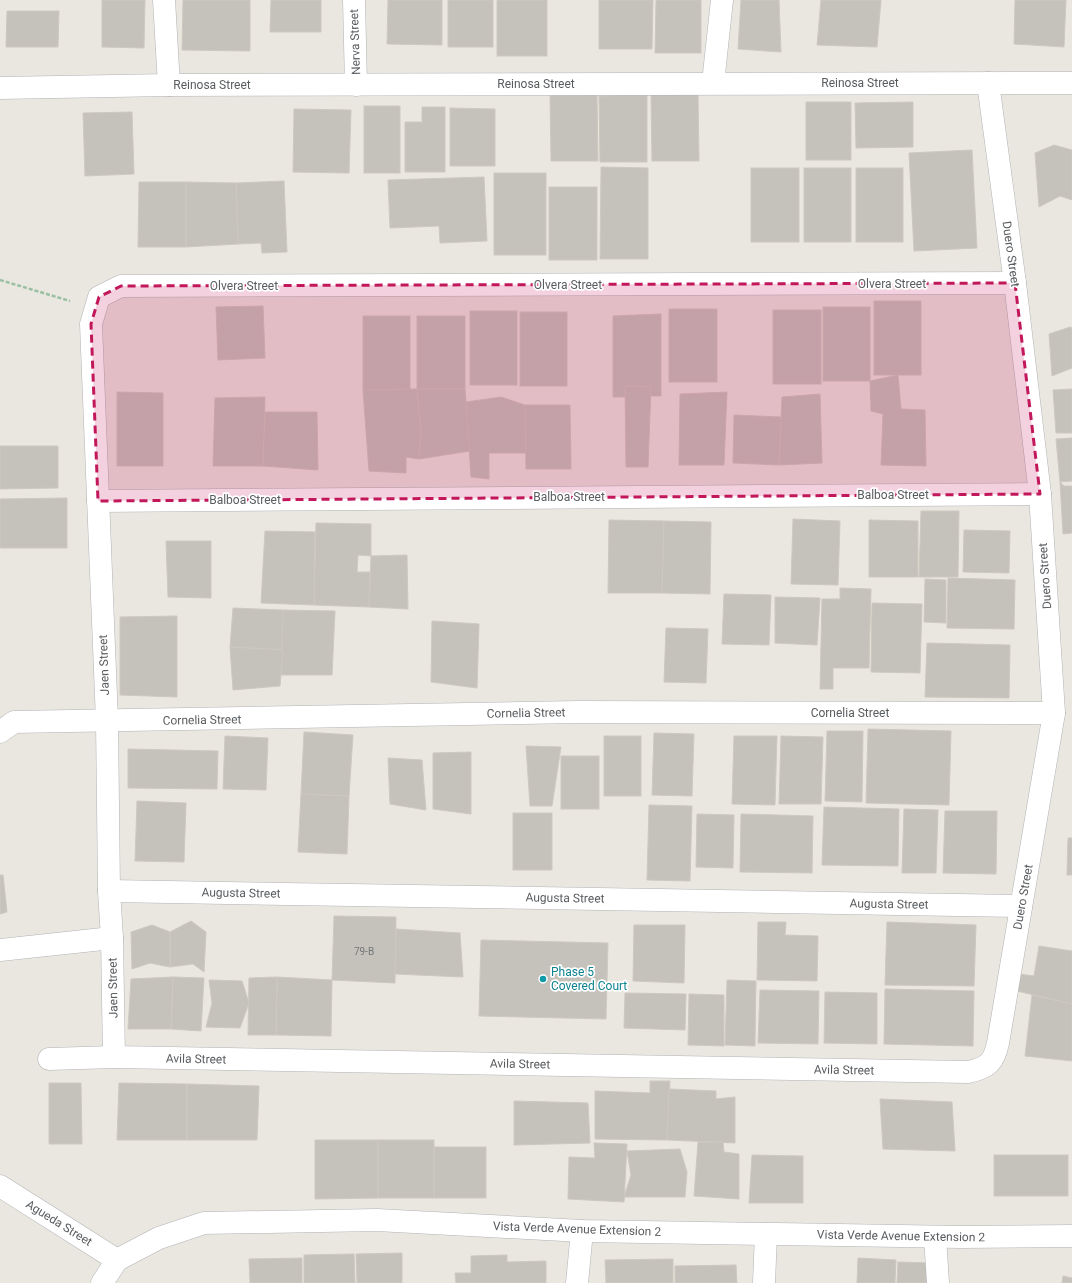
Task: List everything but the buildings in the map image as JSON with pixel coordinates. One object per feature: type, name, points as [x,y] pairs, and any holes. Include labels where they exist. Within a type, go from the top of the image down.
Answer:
[{"type":"street","points":[[164,0],[169,84]]},
{"type":"street","name":"Nerva Street","points":[[354,0],[356,84]]},
{"type":"street","points":[[714,83],[722,0]]},
{"type":"street","name":"Duero Street","points":[[988,83],[1015,283],[1040,494],[1054,713],[998,1043],[995,1055],[989,1065]]},
{"type":"street","name":"Reinosa Street","points":[[0,88],[169,84],[1072,83]]},
{"type":"street","name":"Olvera Street","points":[[121,286],[1015,283]]},
{"type":"street","name":"Jaen Street","points":[[114,1057],[106,721],[92,324],[99,297],[121,286]]},
{"type":"street","name":"Balboa Street","points":[[98,501],[1040,494]]},
{"type":"street","name":"Cornelia Street","points":[[0,732],[14,722],[578,712],[1054,713]]},
{"type":"street","name":"Augusta Street","points":[[109,891],[1021,906]]},
{"type":"street","points":[[0,950],[112,938]]},
{"type":"street","name":"Avila Street","points":[[49,1059],[114,1057],[968,1072],[979,1070],[989,1065]]},
{"type":"street","name":"Agueda Street","points":[[0,1186],[117,1260]]},
{"type":"street","name":"Vista Verde Avenue Extension 2","points":[[102,1283],[117,1260],[159,1238],[204,1223],[377,1220],[582,1231],[936,1237],[1072,1236]]},
{"type":"street","points":[[577,1283],[582,1231]]},
{"type":"street","points":[[764,1283],[766,1234]]},
{"type":"street","points":[[936,1237],[938,1283]]},
{"type":"path","points":[[0,280],[96,309]]},
{"type":"highlighted area","points":[[1015,283],[1040,494],[98,501],[91,324],[99,297],[121,286]]},
{"type":"place","name":"Phase 5 Covered Court","points":[[543,979]]}]
